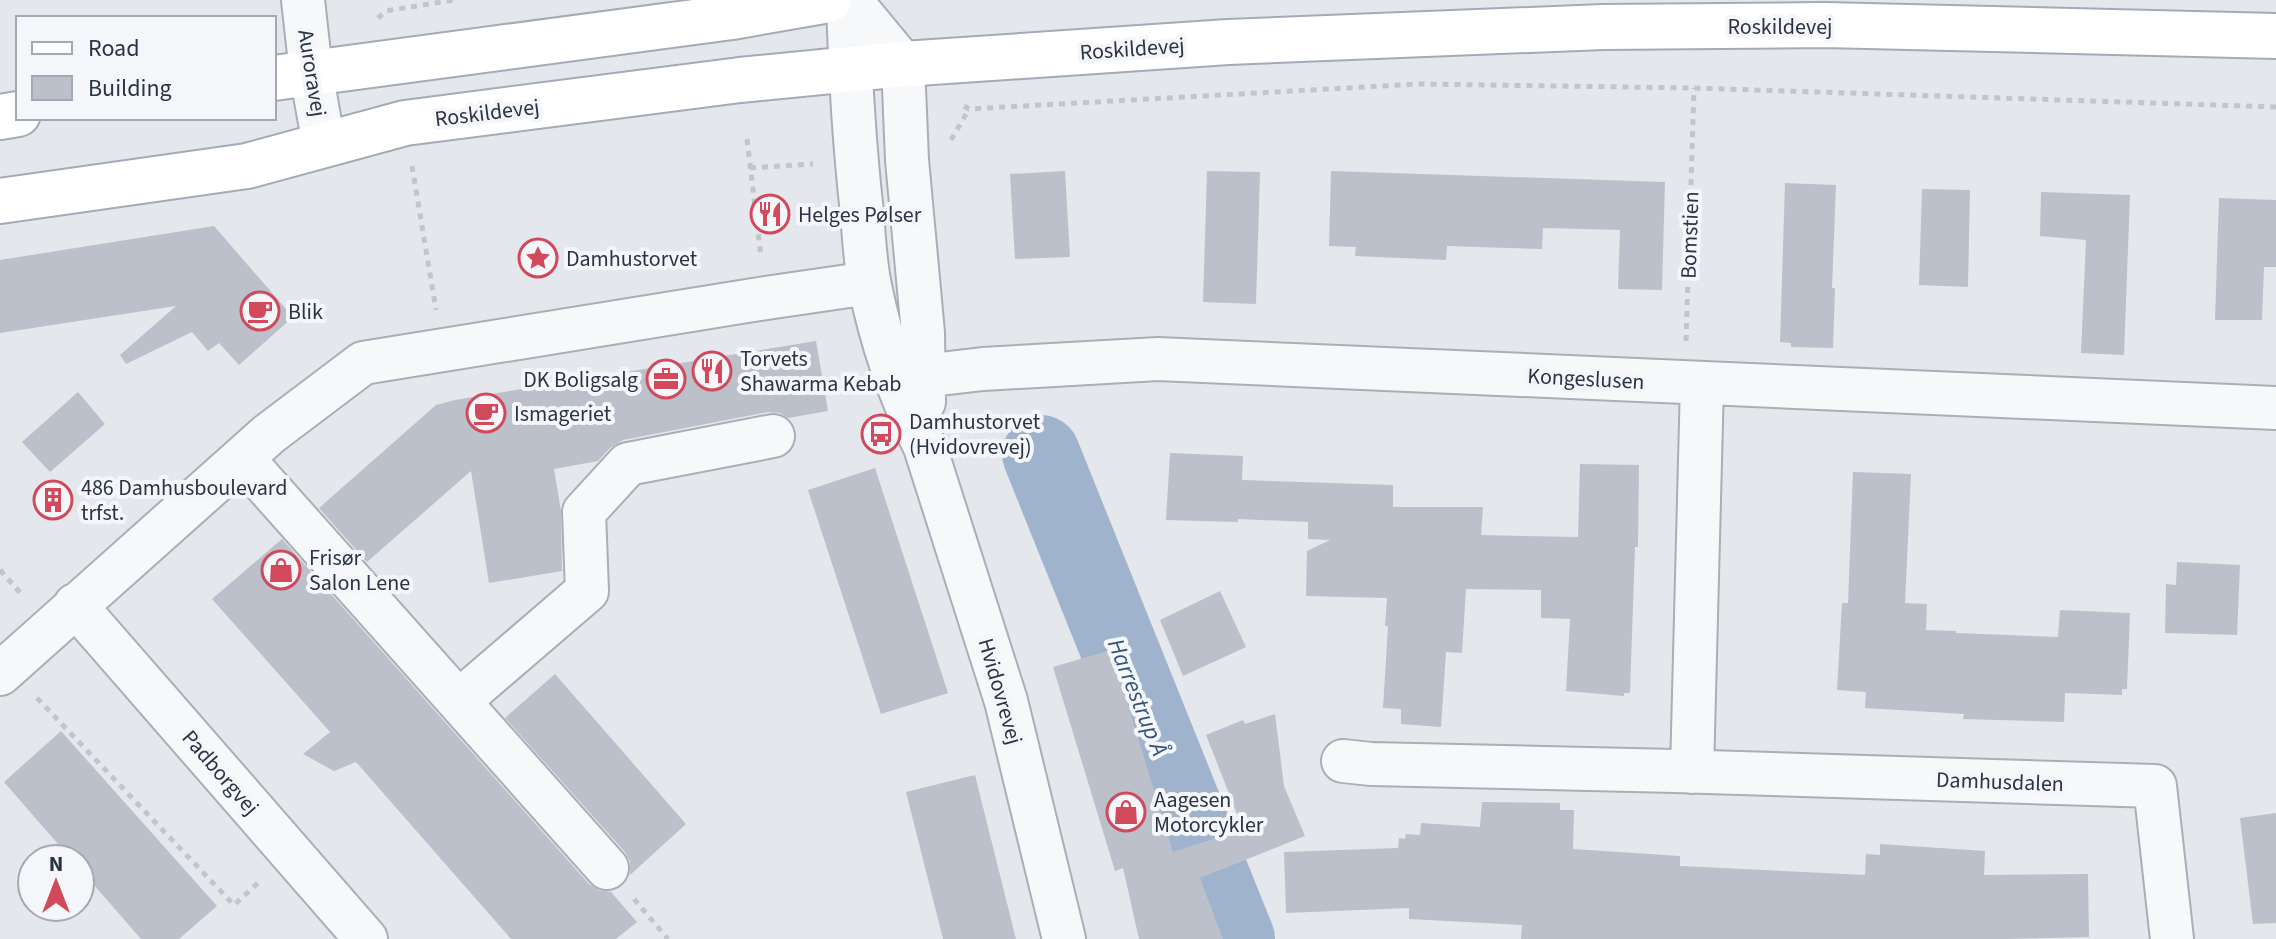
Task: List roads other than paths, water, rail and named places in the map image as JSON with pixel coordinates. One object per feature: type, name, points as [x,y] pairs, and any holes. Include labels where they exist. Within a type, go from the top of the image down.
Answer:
[{"type":"main road","points":[[292,75],[732,17],[829,0]]},
{"type":"main road","name":"Roskildevej","points":[[0,201],[247,166],[405,123],[725,81],[850,68],[903,71],[1243,41],[1603,27],[1825,25],[2276,36]]},
{"type":"street","name":"Auroravej","points":[[303,0],[292,75],[324,145]]},
{"type":"street","name":"Hvidovrevej","points":[[849,0],[856,162],[869,283],[883,342],[910,377],[925,447],[1006,701],[1064,939]]},
{"type":"street","name":"Hvidovrevej","points":[[849,0],[903,71],[907,160],[923,333],[910,377]]},
{"type":"street","points":[[4,670],[256,446],[363,363],[869,283]]},
{"type":"street","name":"Kongeslusen","points":[[910,377],[983,369],[1158,359],[2276,408]]},
{"type":"street","points":[[1692,772],[1693,382]]},
{"type":"street","points":[[459,701],[587,591],[584,512],[628,464],[773,436]]},
{"type":"street","points":[[256,446],[459,701],[607,868]]},
{"type":"street","name":"Padborgvej","points":[[75,605],[366,939]]},
{"type":"street","name":"Damhusdalen","points":[[1343,761],[2155,786],[2172,939]]},
{"type":"waterway","name":"Harrestrup Å","points":[[1041,454],[1236,939]]},
{"type":"place","name":"Helges Pølser","points":[[770,214]]},
{"type":"place","name":"Damhustorvet","points":[[538,258]]},
{"type":"place","name":"Blik","points":[[260,311]]},
{"type":"place","name":"Torvets Shawarma Kebab","points":[[712,371]]},
{"type":"place","name":"DK Boligsalg","points":[[666,379]]},
{"type":"place","name":"Ismageriet","points":[[486,413]]},
{"type":"place","name":"Damhustorvet (Hvidovrevej)","points":[[881,434]]},
{"type":"place","name":"486 Damhusboulevard trfst.","points":[[53,500]]},
{"type":"place","name":"Frisør Salon Lene","points":[[281,570]]},
{"type":"place","name":"Aagesen Motorcykler","points":[[1126,812]]}]
